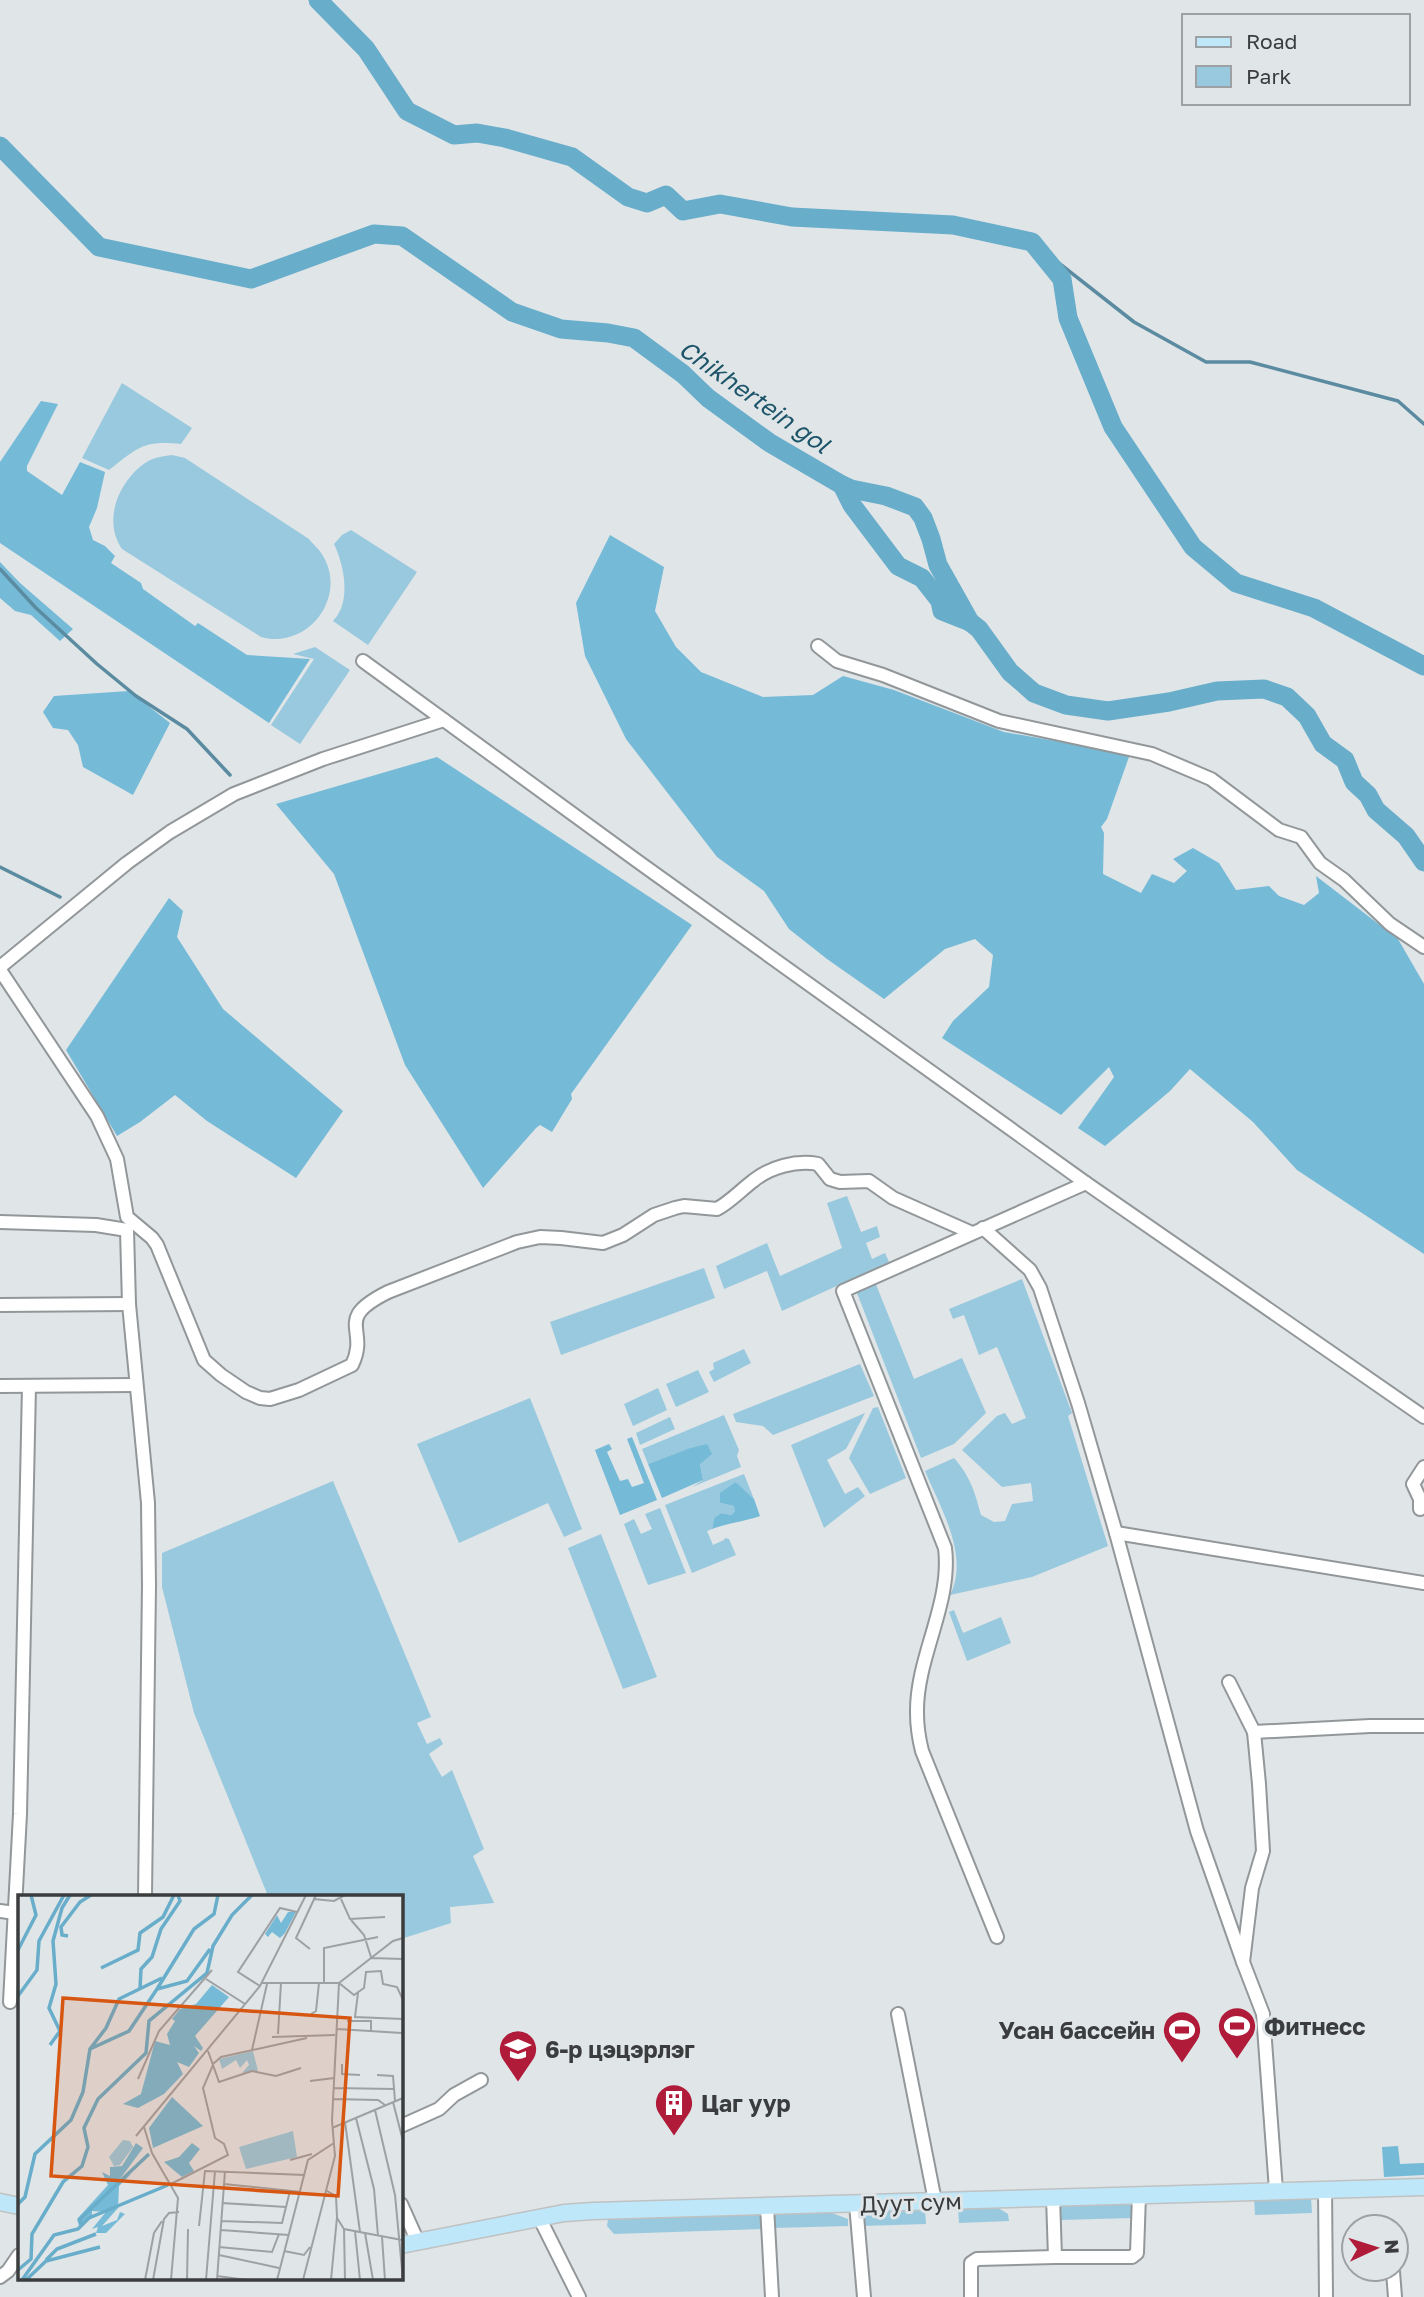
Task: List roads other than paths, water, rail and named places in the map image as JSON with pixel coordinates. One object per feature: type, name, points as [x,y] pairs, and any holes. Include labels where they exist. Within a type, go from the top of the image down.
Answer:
[{"type":"main road","name":"Дуут сум","points":[[402,2245],[539,2217],[593,2211],[1424,2187]]},
{"type":"main road","points":[[0,2202],[18,2206]]},
{"type":"street","points":[[818,646],[837,661],[883,675],[999,721],[1152,754],[1211,779],[1279,830],[1301,837],[1320,863],[1344,880],[1390,924],[1424,947]]},
{"type":"street","points":[[363,661],[1086,1183],[1424,1417]]},
{"type":"street","points":[[145,1895],[148,1503],[135,1385],[127,1224],[117,1159],[97,1116],[0,968],[127,863],[170,832],[234,794],[323,759],[444,720]]},
{"type":"street","points":[[0,1223],[127,1224],[152,1238],[204,1360],[246,1392],[270,1399],[299,1390],[352,1365],[356,1357],[356,1317],[370,1301],[388,1292],[517,1242],[540,1237],[603,1243],[623,1235],[654,1215],[675,1208],[684,1206],[717,1209],[756,1178],[782,1166],[806,1162],[818,1164],[830,1179],[840,1182],[869,1181],[893,1198],[977,1230],[1030,1270],[1040,1288],[1078,1403],[1197,1831],[1262,2014],[1276,2190]]},
{"type":"street","points":[[997,1937],[922,1751],[919,1736],[916,1712],[920,1682],[943,1593],[947,1568],[945,1548],[843,1291],[1086,1183]]},
{"type":"street","points":[[0,1305],[129,1304]]},
{"type":"street","points":[[0,1386],[135,1385]]},
{"type":"street","points":[[10,2002],[20,1814],[29,1386]]},
{"type":"street","points":[[1420,1509],[1420,1499],[1413,1484],[1424,1467]]},
{"type":"street","points":[[1116,1533],[1424,1583]]},
{"type":"street","points":[[1229,1682],[1254,1732],[1263,1851],[1252,1888],[1243,1962]]},
{"type":"street","points":[[1254,1732],[1424,1726]]},
{"type":"street","points":[[0,1911],[15,1913]]},
{"type":"street","points":[[898,2014],[935,2201]]},
{"type":"street","points":[[402,2126],[439,2109],[454,2095],[481,2080]]},
{"type":"street","points":[[1325,2189],[1326,2297]]},
{"type":"street","points":[[971,2297],[971,2263],[977,2259],[1135,2256],[1139,2195]]},
{"type":"street","points":[[1053,2197],[1055,2258]]},
{"type":"street","points":[[856,2204],[864,2297]]},
{"type":"street","points":[[402,2206],[418,2242]]},
{"type":"street","points":[[767,2206],[772,2297]]},
{"type":"street","points":[[539,2217],[579,2297]]},
{"type":"street","points":[[0,2277],[18,2256]]},
{"type":"waterway","points":[[318,0],[366,49],[407,111],[454,135],[477,133],[505,138],[572,157],[628,197],[647,203],[666,195],[683,211],[720,204],[792,217],[953,225],[1032,242],[1062,279],[1068,318],[1113,427],[1193,547],[1236,583],[1314,608],[1424,666]]},
{"type":"waterway","name":"Chikhertein gol","points":[[0,146],[99,247],[251,279],[374,234],[402,236],[512,312],[561,329],[634,338],[683,374],[708,398],[770,443],[842,485],[852,505],[898,566],[922,578],[940,601],[942,611],[970,622],[979,629],[1010,672],[1034,693],[1066,705],[1108,711],[1169,702],[1217,691],[1264,689],[1287,697],[1307,716],[1323,744],[1345,760],[1354,782],[1368,795],[1376,810],[1406,836],[1424,862]]},
{"type":"waterway","points":[[1032,242],[1134,322],[1206,362],[1250,362],[1398,401],[1424,424]]},
{"type":"waterway","points":[[842,485],[886,496],[915,507],[923,518],[938,565],[970,622]]},
{"type":"waterway","points":[[0,569],[36,608],[97,664],[136,696],[187,729],[230,775]]},
{"type":"waterway","points":[[0,867],[60,897]]},
{"type":"place","name":"Фитнесс","points":[[1237,2060]]},
{"type":"place","name":"Усан бассейн","points":[[1182,2064]]},
{"type":"place","name":"6-р цэцэрлэг","points":[[518,2083]]},
{"type":"place","name":"Цаг уур","points":[[674,2137]]}]
